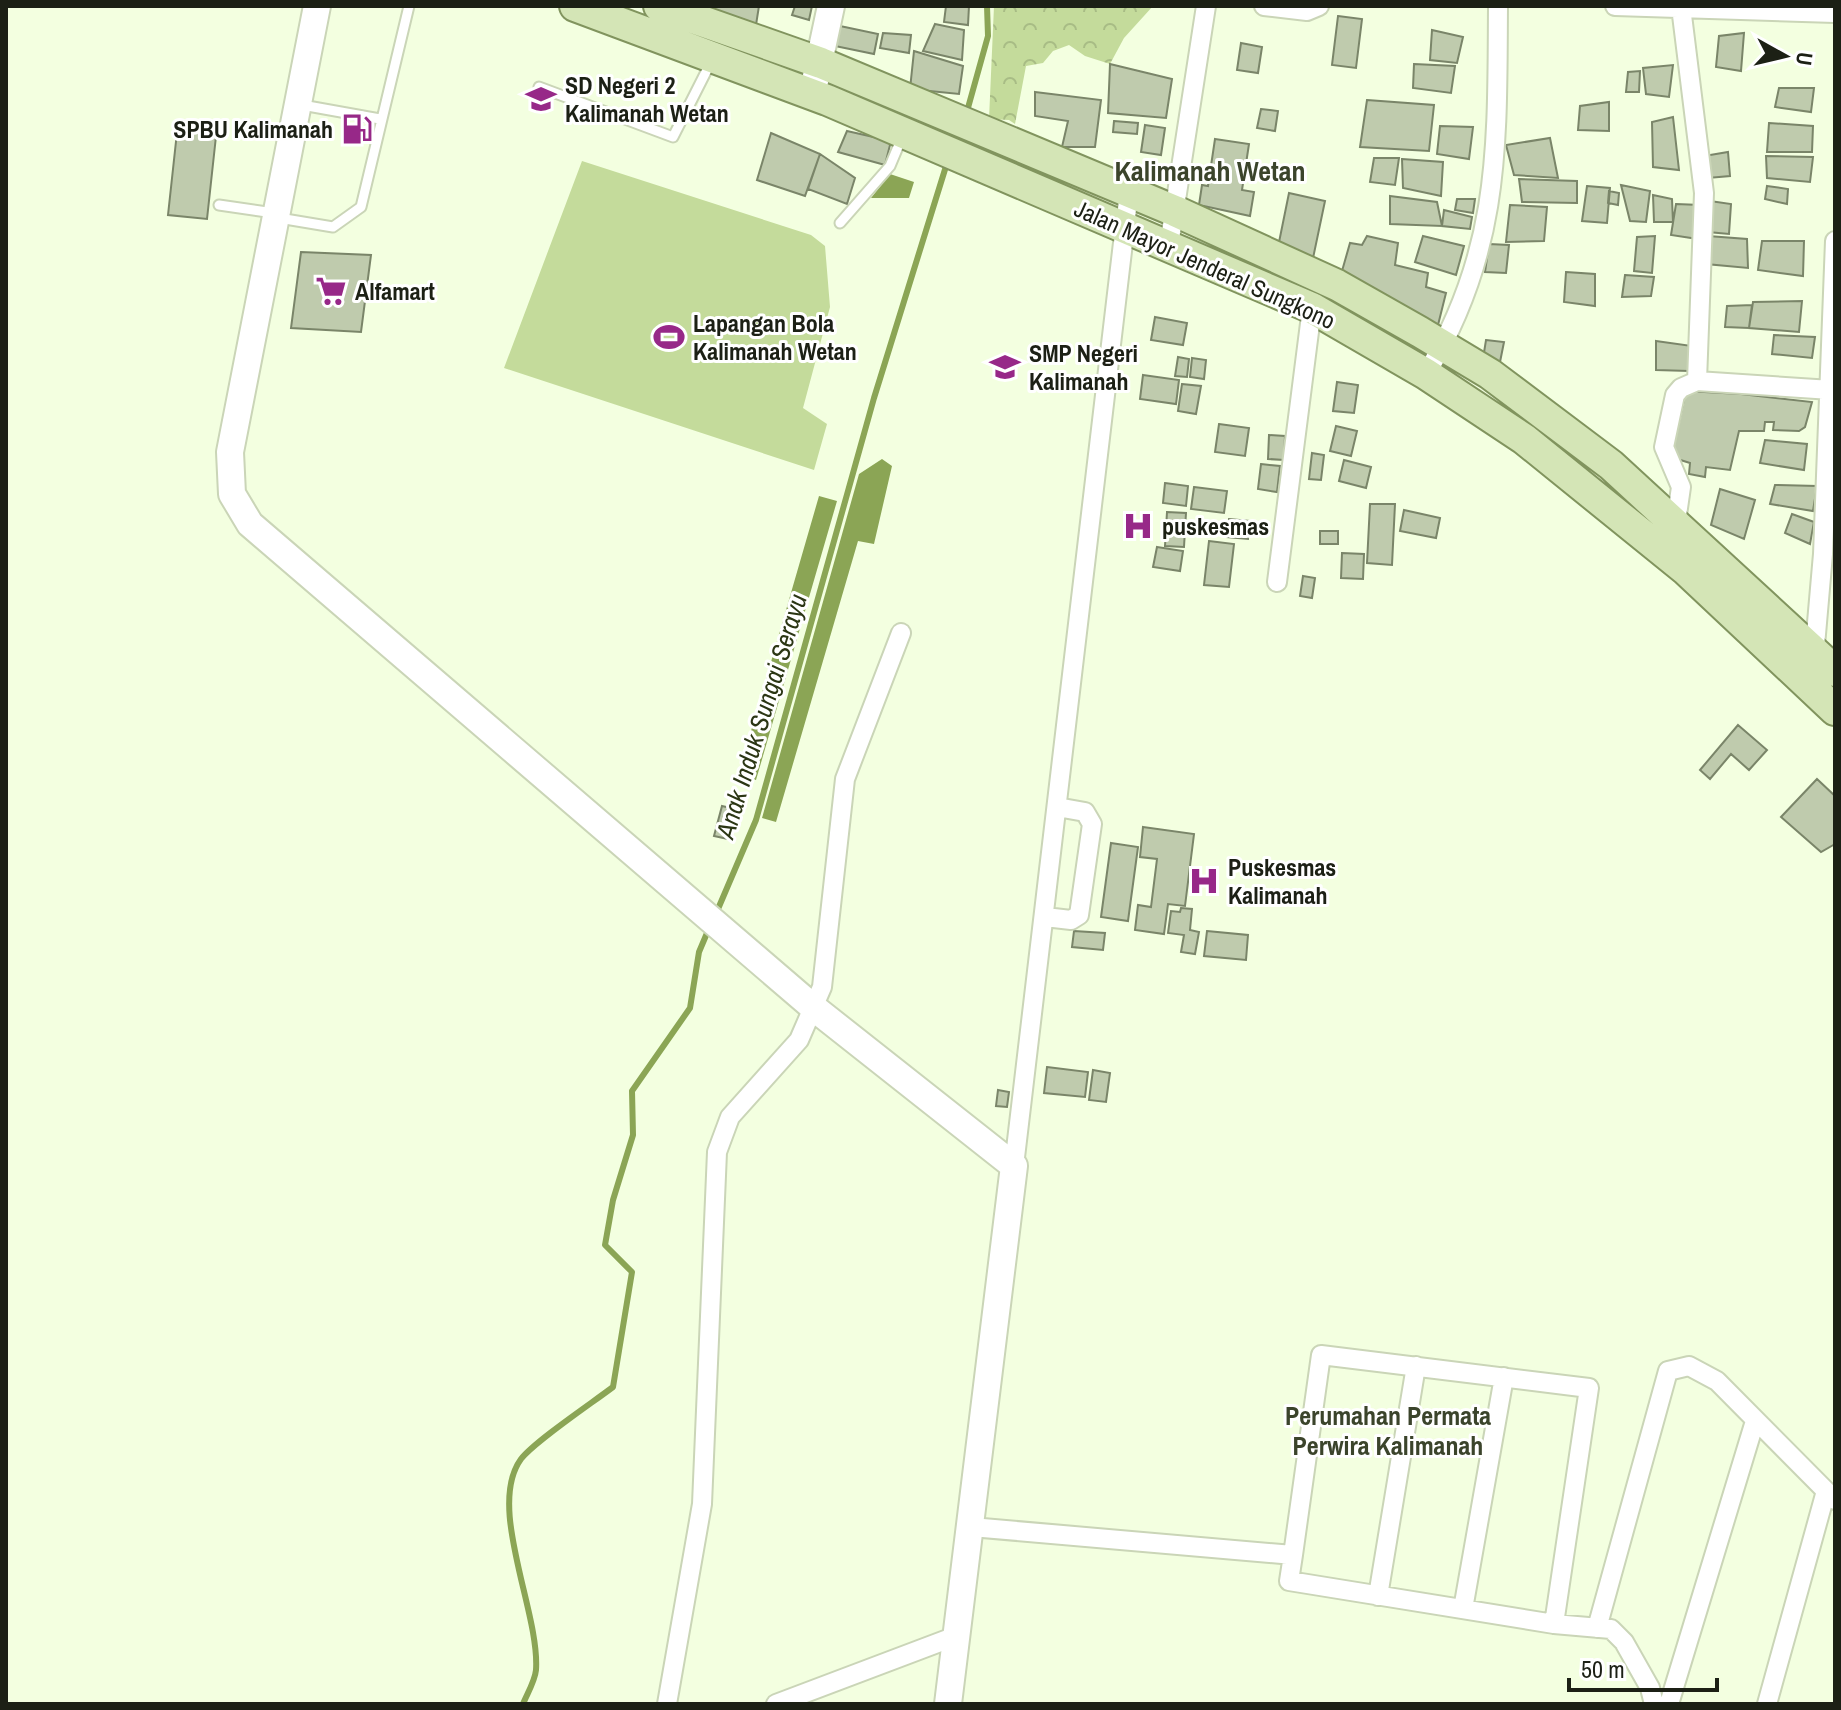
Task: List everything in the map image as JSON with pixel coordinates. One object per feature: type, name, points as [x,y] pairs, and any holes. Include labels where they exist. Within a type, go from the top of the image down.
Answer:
[{"type":"main road","name":"Jalan Mayor Jenderal Sungkono","points":[[575,6],[610,12],[811,94],[1312,308],[1426,374],[1524,439],[1656,545],[1817,666]]},
{"type":"main road","name":"Jalan Mayor Jenderal Sungkono","points":[[659,6],[821,63],[1175,211],[1337,285],[1490,374],[1552,420],[1676,522],[1817,666],[1835,710]]},
{"type":"street","points":[[317,6],[230,452],[232,494],[250,524],[814,1008],[1014,1166]]},
{"type":"street","points":[[811,94],[821,63],[831,6]]},
{"type":"street","points":[[1169,245],[1206,6]]},
{"type":"street","points":[[1264,6],[1307,11],[1319,6]]},
{"type":"street","points":[[1426,374],[1443,347],[1482,248],[1494,179],[1498,6]]},
{"type":"street","points":[[1615,6],[1827,11]]},
{"type":"street","points":[[1681,7],[1704,193],[1697,381]]},
{"type":"street","points":[[948,1704],[1045,917],[1122,226],[1129,192]]},
{"type":"street","points":[[1817,666],[1835,241]]},
{"type":"street","points":[[1277,582],[1312,308]]},
{"type":"street","points":[[1656,545],[1676,522],[1680,478],[1666,457],[1664,447],[1675,395],[1681,388],[1697,381],[1831,390]]},
{"type":"street","points":[[667,1704],[702,1504],[717,1152],[730,1117],[799,1040],[822,987],[845,779],[901,633]]},
{"type":"street","points":[[1045,917],[1071,920],[1079,915],[1092,824],[1085,812],[1057,807]]},
{"type":"street","points":[[1554,1624],[1589,1388],[1321,1355],[1289,1581],[1554,1624],[1611,1629],[1624,1642],[1650,1688],[1654,1704]]},
{"type":"street","points":[[1378,1596],[1416,1366]]},
{"type":"street","points":[[1597,1628],[1668,1371],[1689,1366],[1717,1381],[1830,1495],[1767,1704]]},
{"type":"street","points":[[1463,1609],[1504,1377]]},
{"type":"street","points":[[1669,1704],[1755,1421]]},
{"type":"street","points":[[971,1527],[1293,1555]]},
{"type":"street","points":[[776,1704],[956,1636]]},
{"type":"lane","points":[[219,205],[333,227],[361,207],[409,6]]},
{"type":"lane","points":[[539,87],[673,137],[714,57]]},
{"type":"lane","points":[[299,104],[380,119]]},
{"type":"lane","points":[[840,223],[916,138]]},
{"type":"green space","points":[[994,6],[1153,6],[1124,38],[1110,64],[1085,56],[1069,45],[1053,51],[1043,63],[1026,66],[1015,124],[1009,120],[989,119]]},
{"type":"green space","name":"Lapangan Bola Kalimanah Wetan","points":[[582,161],[811,235],[825,246],[830,307],[803,408],[827,424],[814,470],[504,368]]},
{"type":"water","points":[[890,174],[914,182],[909,198],[871,198]]},
{"type":"water","points":[[882,459],[892,466],[874,544],[858,541],[776,822],[762,818],[859,474]]},
{"type":"water","points":[[819,496],[837,501],[756,780],[738,776]]},
{"type":"building","points":[[701,6],[759,6],[756,25]]},
{"type":"building","points":[[795,6],[812,6],[809,20],[792,15]]},
{"type":"building","points":[[946,6],[969,6],[968,25],[944,22]]},
{"type":"building","points":[[1338,16],[1362,19],[1356,68],[1332,65]]},
{"type":"building","points":[[935,24],[964,30],[962,60],[923,51]]},
{"type":"building","points":[[840,26],[878,34],[874,54],[835,46]]},
{"type":"building","points":[[1432,30],[1463,37],[1457,63],[1430,60]]},
{"type":"building","points":[[883,33],[911,35],[909,53],[880,48]]},
{"type":"building","points":[[1744,33],[1741,71],[1716,67],[1719,36]]},
{"type":"building","points":[[1241,43],[1262,47],[1258,73],[1237,70]]},
{"type":"building","points":[[914,51],[963,66],[959,94],[910,89]]},
{"type":"building","points":[[1110,64],[1172,79],[1166,118],[1108,113]]},
{"type":"building","points":[[1414,64],[1455,66],[1451,93],[1413,88]]},
{"type":"building","points":[[1673,65],[1669,97],[1646,94],[1643,68]]},
{"type":"building","points":[[1640,71],[1639,92],[1626,92],[1628,72]]},
{"type":"building","points":[[1779,88],[1814,88],[1811,112],[1775,107]]},
{"type":"building","points":[[1035,92],[1101,100],[1095,147],[1062,147],[1068,121],[1035,116]]},
{"type":"building","points":[[1367,100],[1434,105],[1429,151],[1360,147]]},
{"type":"building","points":[[1609,102],[1609,131],[1578,130],[1580,106]]},
{"type":"building","points":[[1261,109],[1278,111],[1275,131],[1257,128]]},
{"type":"building","points":[[1673,117],[1679,170],[1653,167],[1652,122]]},
{"type":"building","points":[[1114,121],[1138,123],[1137,134],[1113,132]]},
{"type":"building","points":[[178,123],[217,127],[207,219],[168,215]]},
{"type":"building","points":[[1769,123],[1813,126],[1812,152],[1767,152]]},
{"type":"building","points":[[1145,125],[1165,128],[1161,155],[1141,152]]},
{"type":"building","points":[[1440,126],[1473,127],[1469,159],[1437,154]]},
{"type":"building","points":[[847,131],[891,141],[885,165],[838,152]]},
{"type":"building","points":[[771,133],[820,154],[805,196],[757,180]]},
{"type":"building","points":[[1550,138],[1558,178],[1514,175],[1506,145]]},
{"type":"building","points":[[1215,139],[1249,144],[1242,190],[1254,192],[1250,216],[1199,205],[1202,185],[1208,186]]},
{"type":"building","points":[[1728,152],[1730,176],[1708,178],[1704,156]]},
{"type":"building","points":[[820,154],[855,178],[847,204],[808,189]]},
{"type":"building","points":[[1766,156],[1813,157],[1810,182],[1767,178]]},
{"type":"building","points":[[1374,158],[1399,158],[1395,185],[1370,182]]},
{"type":"building","points":[[1402,159],[1443,162],[1441,196],[1403,188]]},
{"type":"building","points":[[1519,179],[1577,181],[1577,203],[1522,202]]},
{"type":"building","points":[[1621,185],[1650,191],[1646,222],[1630,221]]},
{"type":"building","points":[[1587,186],[1610,188],[1607,223],[1582,221]]},
{"type":"building","points":[[1767,186],[1788,189],[1787,204],[1765,199]]},
{"type":"building","points":[[1609,191],[1619,193],[1618,205],[1608,203]]},
{"type":"building","points":[[1289,193],[1325,201],[1312,263],[1277,252]]},
{"type":"building","points":[[1653,195],[1672,199],[1673,222],[1654,222]]},
{"type":"building","points":[[1390,196],[1437,202],[1442,226],[1390,224]]},
{"type":"building","points":[[1457,199],[1475,199],[1473,213],[1455,210]]},
{"type":"building","points":[[1710,201],[1731,204],[1729,234],[1708,232]]},
{"type":"building","points":[[1676,204],[1700,205],[1698,239],[1671,235]]},
{"type":"building","points":[[1510,205],[1547,207],[1544,241],[1506,242]]},
{"type":"building","points":[[1444,210],[1472,217],[1470,229],[1442,226]]},
{"type":"building","points":[[1367,236],[1398,243],[1395,265],[1428,273],[1426,287],[1446,293],[1435,337],[1342,271],[1350,243],[1362,245]]},
{"type":"building","points":[[1423,236],[1464,246],[1456,275],[1415,262]]},
{"type":"building","points":[[1655,236],[1652,273],[1634,271],[1637,237]]},
{"type":"building","points":[[1708,236],[1747,239],[1748,268],[1706,264]]},
{"type":"building","points":[[1762,241],[1804,241],[1803,276],[1758,270]]},
{"type":"building","points":[[1489,244],[1509,245],[1506,273],[1485,272]]},
{"type":"building","name":"Alfamart","points":[[301,252],[371,255],[361,332],[291,328]]},
{"type":"building","points":[[1566,272],[1595,274],[1595,306],[1564,302]]},
{"type":"building","points":[[1625,275],[1654,277],[1651,296],[1622,297]]},
{"type":"building","points":[[1802,301],[1799,332],[1749,328],[1753,302]]},
{"type":"building","points":[[1752,305],[1749,328],[1725,327],[1727,306]]},
{"type":"building","points":[[1155,317],[1187,323],[1183,345],[1151,340]]},
{"type":"building","points":[[1774,335],[1815,337],[1812,358],[1772,354]]},
{"type":"building","points":[[1486,340],[1504,342],[1498,372],[1482,365]]},
{"type":"building","points":[[1656,341],[1692,346],[1689,371],[1656,370]]},
{"type":"building","points":[[1178,357],[1189,359],[1187,377],[1175,376]]},
{"type":"building","points":[[1192,358],[1206,360],[1204,379],[1190,377]]},
{"type":"building","points":[[1143,375],[1179,380],[1176,404],[1140,399]]},
{"type":"building","points":[[1337,382],[1358,385],[1354,413],[1333,411]]},
{"type":"building","points":[[1182,384],[1201,386],[1196,414],[1178,411]]},
{"type":"building","points":[[1686,391],[1812,402],[1805,427],[1799,431],[1773,430],[1774,422],[1765,422],[1764,431],[1739,431],[1730,470],[1706,467],[1705,477],[1689,474],[1690,463],[1671,457]]},
{"type":"building","points":[[1219,424],[1249,428],[1245,456],[1215,452]]},
{"type":"building","points":[[1336,426],[1357,431],[1351,456],[1330,451]]},
{"type":"building","points":[[1269,435],[1285,436],[1284,460],[1268,459]]},
{"type":"building","points":[[1765,440],[1807,444],[1804,470],[1760,463]]},
{"type":"building","points":[[1312,453],[1324,455],[1321,480],[1309,479]]},
{"type":"building","points":[[1344,460],[1371,467],[1366,488],[1339,481]]},
{"type":"building","points":[[1261,464],[1280,466],[1277,492],[1258,489]]},
{"type":"building","points":[[1165,483],[1188,486],[1186,506],[1163,503]]},
{"type":"building","points":[[1775,485],[1817,486],[1813,511],[1770,504]]},
{"type":"building","points":[[1194,487],[1227,491],[1224,513],[1191,509]]},
{"type":"building","points":[[1720,489],[1755,500],[1744,539],[1711,525]]},
{"type":"building","points":[[1370,504],[1395,504],[1392,565],[1367,563]]},
{"type":"building","points":[[1404,510],[1440,518],[1436,538],[1400,531]]},
{"type":"building","points":[[1167,512],[1186,513],[1184,547],[1165,546]]},
{"type":"building","points":[[1792,514],[1814,522],[1810,544],[1785,533]]},
{"type":"building","points":[[1229,519],[1249,521],[1248,539],[1227,537]]},
{"type":"building","points":[[1320,531],[1338,531],[1338,544],[1320,544]]},
{"type":"building","points":[[1209,541],[1234,544],[1229,587],[1204,585]]},
{"type":"building","points":[[1157,547],[1183,551],[1180,571],[1153,567]]},
{"type":"building","points":[[1342,553],[1364,554],[1363,579],[1341,578]]},
{"type":"building","points":[[1303,576],[1315,578],[1312,598],[1300,596]]},
{"type":"building","points":[[1738,725],[1767,750],[1749,770],[1731,754],[1710,779],[1700,770]]},
{"type":"building","points":[[1817,779],[1835,796],[1835,844],[1821,852],[1781,817]]},
{"type":"building","points":[[722,806],[735,809],[728,839],[714,836]]},
{"type":"building","name":"Puskesmas Kalimanah","points":[[1143,827],[1194,834],[1185,906],[1168,904],[1164,934],[1135,930],[1138,905],[1151,907],[1157,859],[1140,857]]},
{"type":"building","points":[[1111,843],[1138,847],[1128,921],[1101,917]]},
{"type":"building","points":[[1181,908],[1192,909],[1190,930],[1199,932],[1195,954],[1181,952],[1184,935],[1168,933],[1171,911],[1180,912]]},
{"type":"building","points":[[1074,931],[1105,933],[1103,950],[1072,947]]},
{"type":"building","points":[[1207,931],[1248,935],[1246,960],[1204,956]]},
{"type":"building","points":[[1047,1067],[1088,1072],[1085,1097],[1044,1093]]},
{"type":"building","points":[[1093,1070],[1110,1073],[1106,1102],[1089,1100]]},
{"type":"building","points":[[998,1090],[1009,1092],[1007,1107],[996,1106]]},
{"type":"waterway","name":"Anak Induk Sungai Serayu","points":[[966,115],[988,36],[987,6]]},
{"type":"waterway","name":"Anak Induk Sungai Serayu","points":[[715,916],[756,820],[874,398],[947,163]]},
{"type":"waterway","name":"Anak Induk Sungai Serayu","points":[[523,1704],[536,1670],[535,1646],[511,1532],[509,1504],[512,1479],[528,1451],[613,1387],[632,1272],[605,1245],[613,1200],[633,1135],[632,1091],[690,1008],[699,952],[710,926]]},
{"type":"place","name":"SD Negeri 2 Kalimanah Wetan","points":[[541,99]]},
{"type":"place","name":"SPBU Kalimanah","points":[[357,129]]},
{"type":"place","name":"Alfamart","points":[[331,291]]},
{"type":"place","name":"Lapangan Bola Kalimanah Wetan","points":[[669,337]]},
{"type":"place","name":"SMP Negeri Kalimanah","points":[[1005,367]]},
{"type":"place","name":"puskesmas","points":[[1138,526]]},
{"type":"place","name":"Puskesmas Kalimanah","points":[[1204,881]]},
{"type":"district","name":"Kalimanah Wetan","points":[[1210,171]]},
{"type":"district","name":"Perumahan Permata Perwira Kalimanah","points":[[1388,1430]]}]
